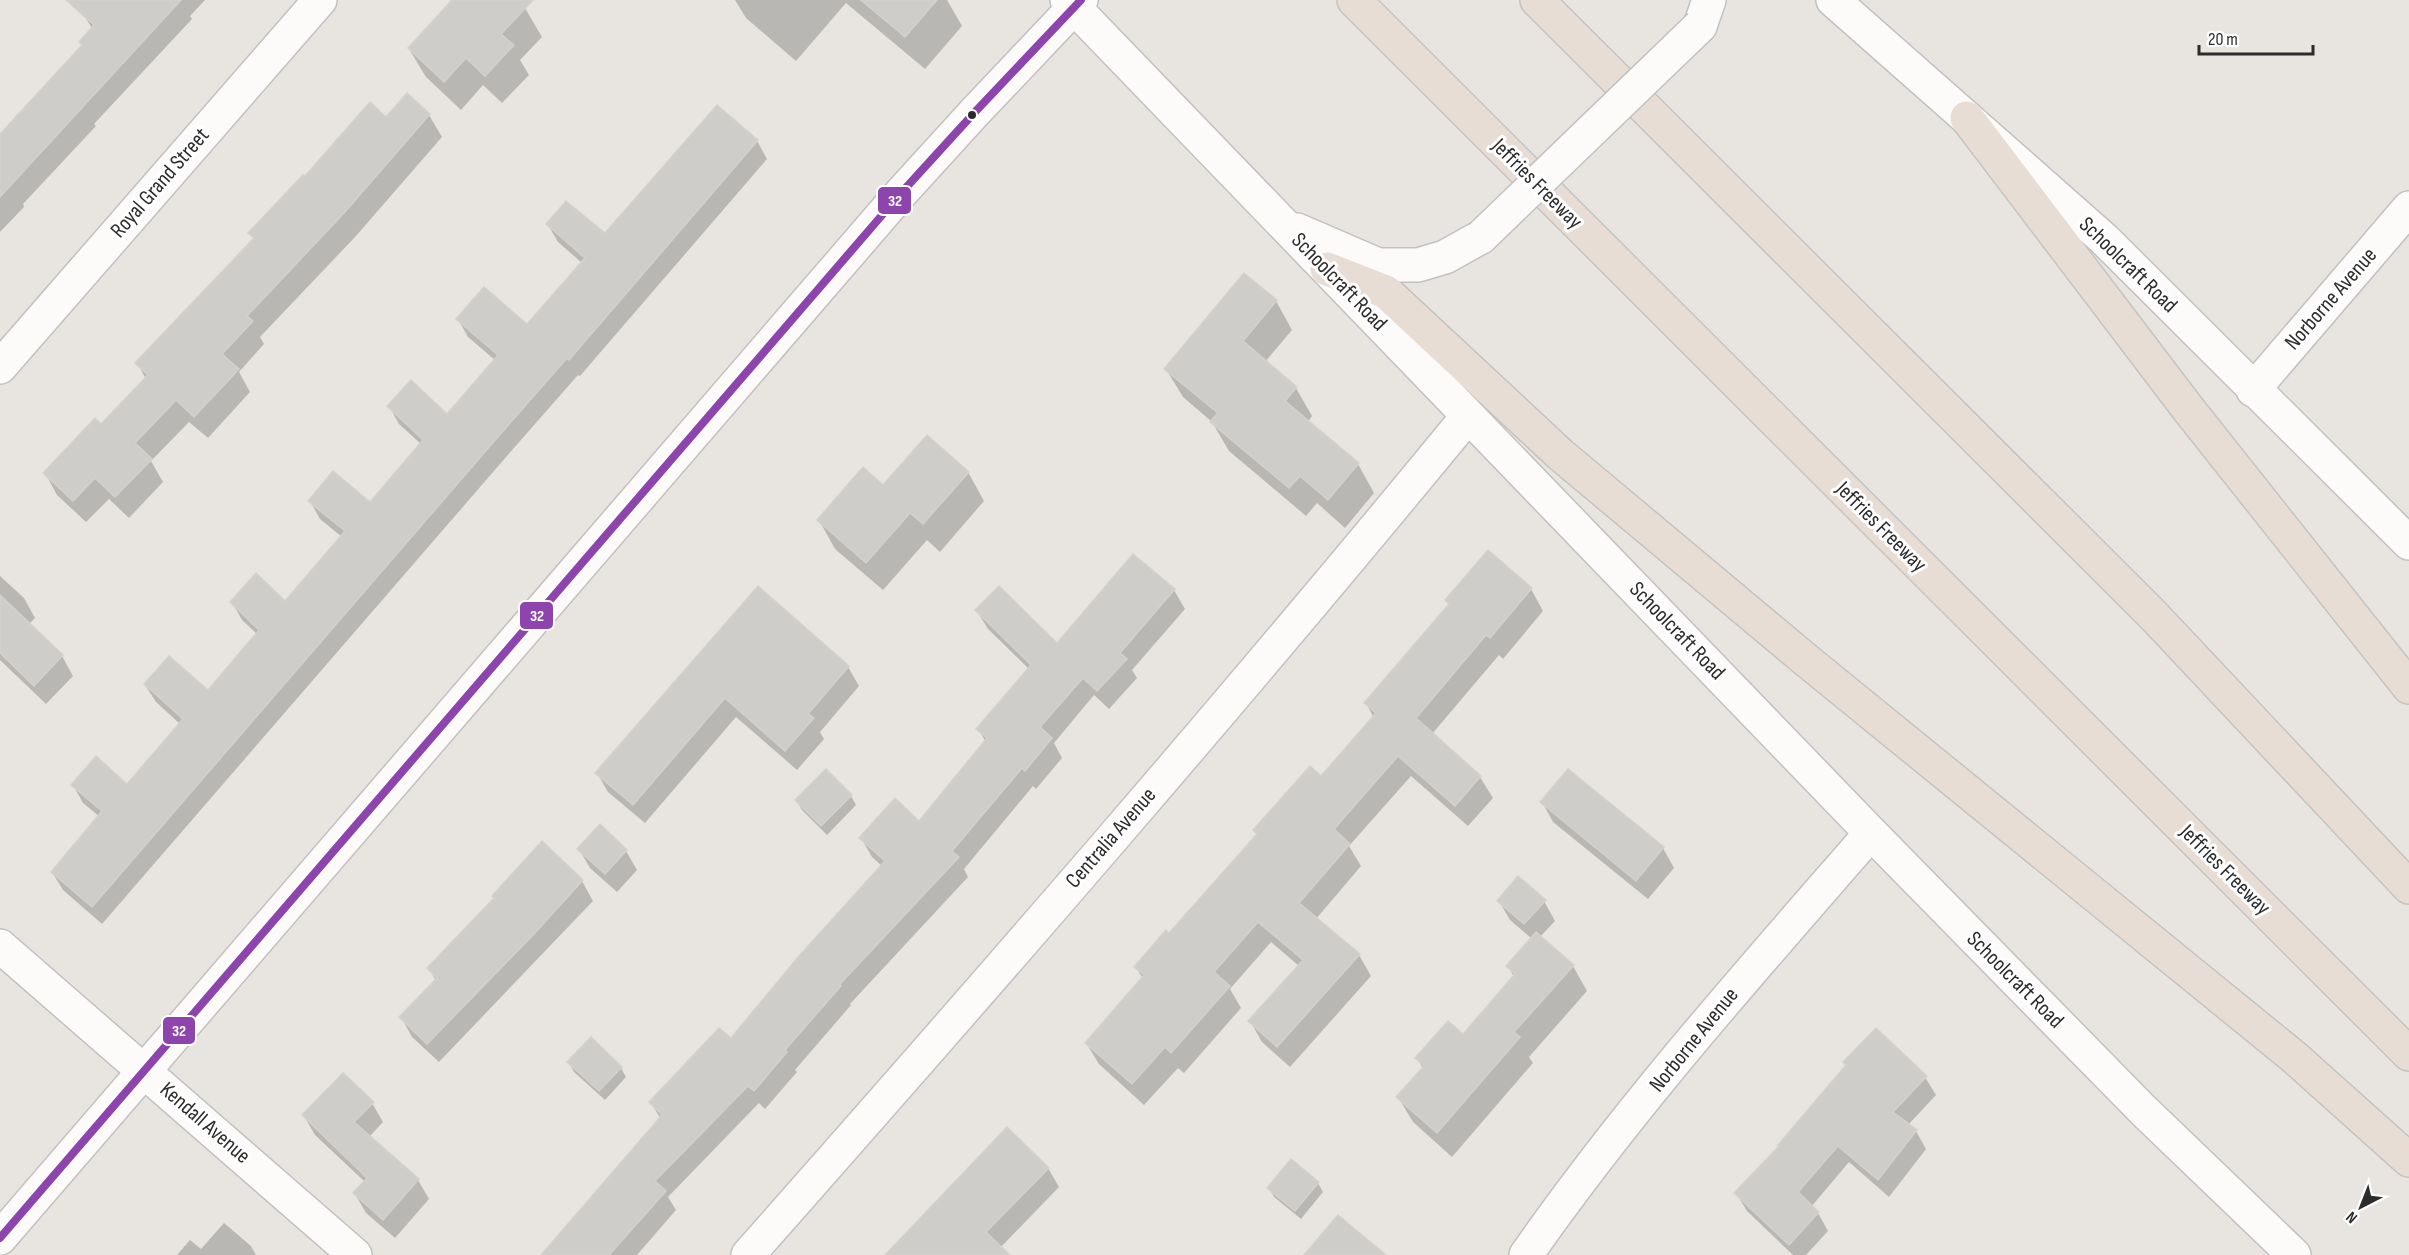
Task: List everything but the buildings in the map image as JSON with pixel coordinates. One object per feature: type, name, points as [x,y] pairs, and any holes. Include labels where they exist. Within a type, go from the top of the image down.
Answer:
[{"type":"highway","name":"Jeffries Freeway","points":[[1354,0],[2409,1054]]},
{"type":"highway","points":[[1537,0],[2154,616],[2409,886]]},
{"type":"highway","points":[[1967,118],[2189,410],[2409,687]]},
{"type":"highway","points":[[1327,269],[1386,292],[1434,340],[1570,462],[1815,667],[2294,1058],[2409,1160]]},
{"type":"main road","name":"Royal Grand Street","points":[[0,367],[320,0]]},
{"type":"main road","name":"Schoolcraft Road","points":[[1834,0],[2104,239],[2409,543]]},
{"type":"main road","name":"Schoolcraft Road","points":[[1075,2],[1282,223],[1871,833],[2143,1110],[2294,1255]]},
{"type":"main road","points":[[0,1238],[902,192],[1075,2]]},
{"type":"main road","points":[[1282,223],[1378,265],[1418,265],[1445,257],[1481,237],[1705,13]]},
{"type":"main road","name":"Norborne Avenue","points":[[2253,390],[2409,208]]},
{"type":"main road","name":"Centralia Avenue","points":[[748,1255],[910,1071],[1351,559],[1468,416]]},
{"type":"main road","name":"Norborne Avenue","points":[[1526,1255],[1561,1206],[1707,1022],[1871,833]]},
{"type":"main road","name":"Kendall Avenue","points":[[0,946],[355,1255]]},
{"type":"transit line","name":"32","points":[[0,1238],[902,192],[1081,0]]}]
